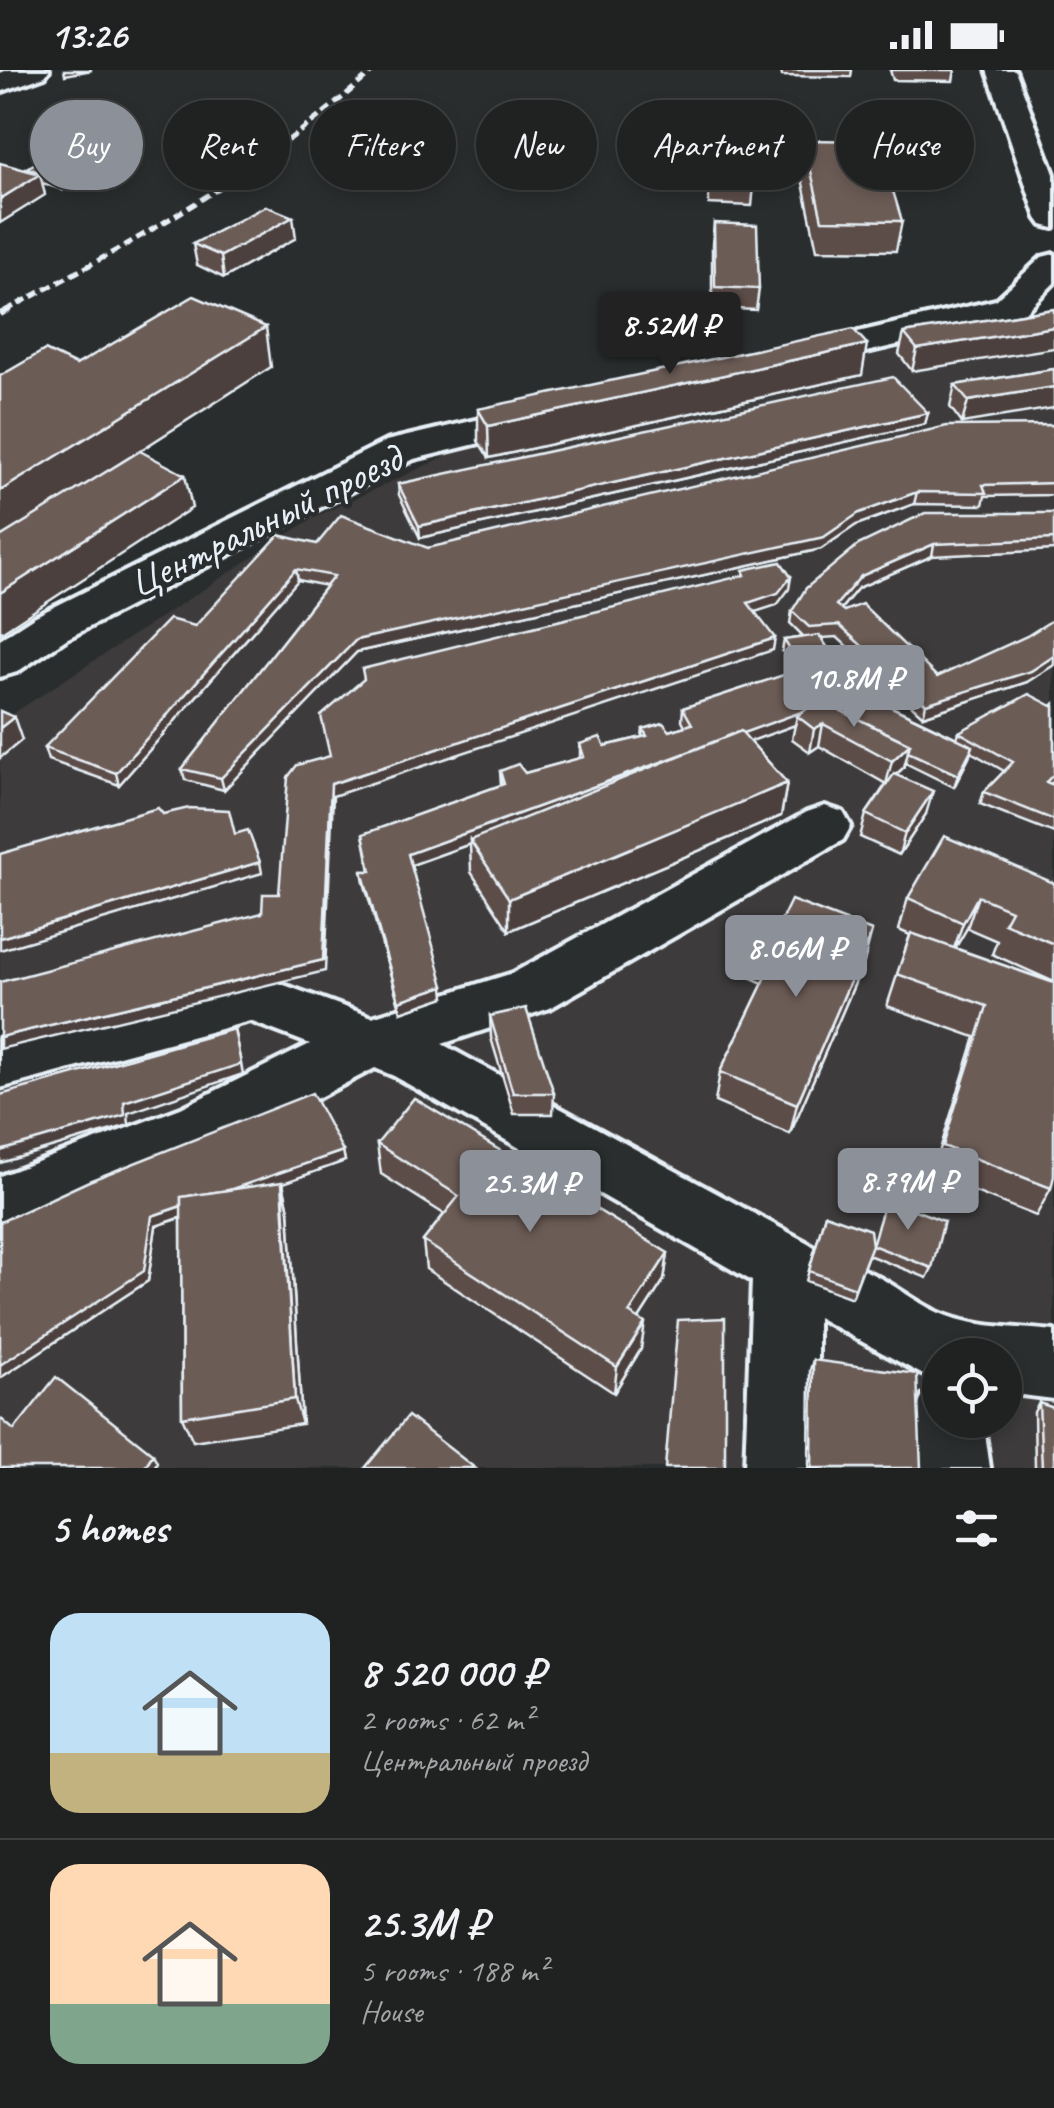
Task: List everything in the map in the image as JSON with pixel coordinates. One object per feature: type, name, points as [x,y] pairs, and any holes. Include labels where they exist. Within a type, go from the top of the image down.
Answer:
[{"type":"street","points":[[0,83],[35,70]]},
{"type":"street","points":[[1001,70],[1054,218]]},
{"type":"street","points":[[774,363],[1008,308],[1048,278]]},
{"type":"street","name":"Центральный проезд","points":[[0,661],[50,628],[400,450],[587,406]]},
{"type":"street","points":[[0,1205],[202,1127],[371,1042],[530,991],[826,826]]},
{"type":"street","points":[[0,1063],[251,997],[415,1058],[806,1281],[852,1298],[922,1339]]},
{"type":"street","points":[[781,1468],[784,1265]]},
{"type":"street","points":[[1022,1361],[1054,1366]]},
{"type":"street","points":[[950,1438],[954,1468]]},
{"type":"shaded area","points":[[1054,320],[1054,1468],[0,1468],[0,722],[313,518],[478,441],[847,360]]},
{"type":"building","points":[[816,140],[836,140],[836,190],[893,190],[902,221],[822,220],[815,190]]},
{"type":"building","points":[[0,163],[30,171],[30,180],[0,199]]},
{"type":"building","points":[[266,206],[293,217],[221,256],[193,244]]},
{"type":"building","points":[[714,223],[757,225],[759,289],[715,287]]},
{"type":"building","points":[[194,296],[266,327],[0,491],[0,376],[45,350],[76,365]]},
{"type":"building","points":[[1054,309],[1054,327],[917,349],[904,333]]},
{"type":"building","points":[[853,329],[867,344],[488,426],[478,409]]},
{"type":"building","points":[[1054,369],[1054,387],[968,401],[955,385]]},
{"type":"building","points":[[893,377],[928,413],[419,526],[398,484]]},
{"type":"building","points":[[1054,425],[1054,483],[983,485],[986,493],[917,492],[859,513],[824,537],[356,640],[221,778],[182,769],[334,576],[296,569],[116,773],[44,748],[169,619],[195,626],[279,535],[317,544],[341,515],[428,548],[947,426]]},
{"type":"building","points":[[140,451],[185,475],[0,593],[0,537]]},
{"type":"building","points":[[925,513],[1054,513],[1054,539],[934,544],[861,576],[836,605],[844,611],[862,604],[937,677],[1027,636],[1054,619],[1054,656],[1031,671],[926,704],[839,625],[809,627],[792,611],[806,588],[858,545]]},
{"type":"building","points":[[781,562],[791,577],[778,593],[748,603],[775,638],[331,784],[323,960],[0,1037],[0,982],[262,913],[263,894],[279,894],[288,777],[297,765],[330,756],[321,716],[364,679],[362,669],[745,575],[743,570]]},
{"type":"building","points":[[819,635],[856,690],[973,746],[958,775],[908,752],[910,744],[819,700],[804,711],[408,854],[444,986],[399,1001],[362,871],[371,871],[363,834],[504,784],[500,771],[518,764],[525,773],[584,757],[580,744],[600,737],[605,746],[647,736],[643,729],[663,723],[670,731],[692,724],[683,708],[802,669],[784,640]]},
{"type":"building","points":[[1029,694],[1054,704],[1054,774],[1046,782],[1054,785],[1054,820],[984,792],[1013,762],[959,732]]},
{"type":"building","points":[[819,700],[910,744],[892,761],[823,724],[814,729],[797,716]]},
{"type":"building","points":[[0,711],[14,717],[0,728]]},
{"type":"building","points":[[741,731],[787,783],[509,899],[470,840]]},
{"type":"building","points":[[894,774],[933,791],[905,833],[866,814]]},
{"type":"building","points":[[158,808],[163,814],[189,808],[229,810],[235,834],[248,830],[260,862],[0,938],[0,854]]},
{"type":"building","points":[[944,836],[1054,883],[1054,944],[1004,923],[1011,910],[978,896],[963,923],[908,898]]},
{"type":"building","points":[[791,900],[872,931],[797,1104],[720,1072],[777,954],[751,944],[761,925],[776,931]]},
{"type":"building","points":[[911,933],[1054,983],[1051,1188],[943,1146],[987,1006],[897,974]]},
{"type":"building","points":[[526,1008],[554,1093],[513,1093],[490,1016]]},
{"type":"building","points":[[234,1029],[241,1064],[124,1102],[125,1115],[0,1151],[0,1095]]},
{"type":"building","points":[[312,1093],[343,1151],[229,1190],[181,1197],[181,1206],[152,1216],[144,1271],[0,1365],[0,1222],[89,1181]]},
{"type":"building","points":[[414,1098],[668,1253],[629,1313],[645,1323],[617,1367],[423,1241],[459,1196],[377,1144]]},
{"type":"building","points":[[282,1182],[295,1399],[182,1417],[181,1197]]},
{"type":"building","points":[[886,1199],[944,1221],[932,1268],[872,1245]]},
{"type":"building","points":[[825,1214],[870,1230],[872,1245],[855,1288],[809,1271]]},
{"type":"building","points":[[725,1318],[725,1468],[665,1468],[678,1320]]},
{"type":"building","points":[[813,1360],[917,1374],[921,1468],[812,1468]]},
{"type":"building","points":[[56,1377],[153,1454],[144,1468],[0,1468],[0,1418],[14,1430]]},
{"type":"building","points":[[1039,1403],[1054,1408],[1054,1468],[1042,1468]]},
{"type":"building","points":[[408,1416],[475,1468],[365,1468]]},
{"type":"railway","points":[[5,311],[150,231],[243,172],[374,70]]},
{"type":"railway","points":[[0,314],[10,309]]}]
